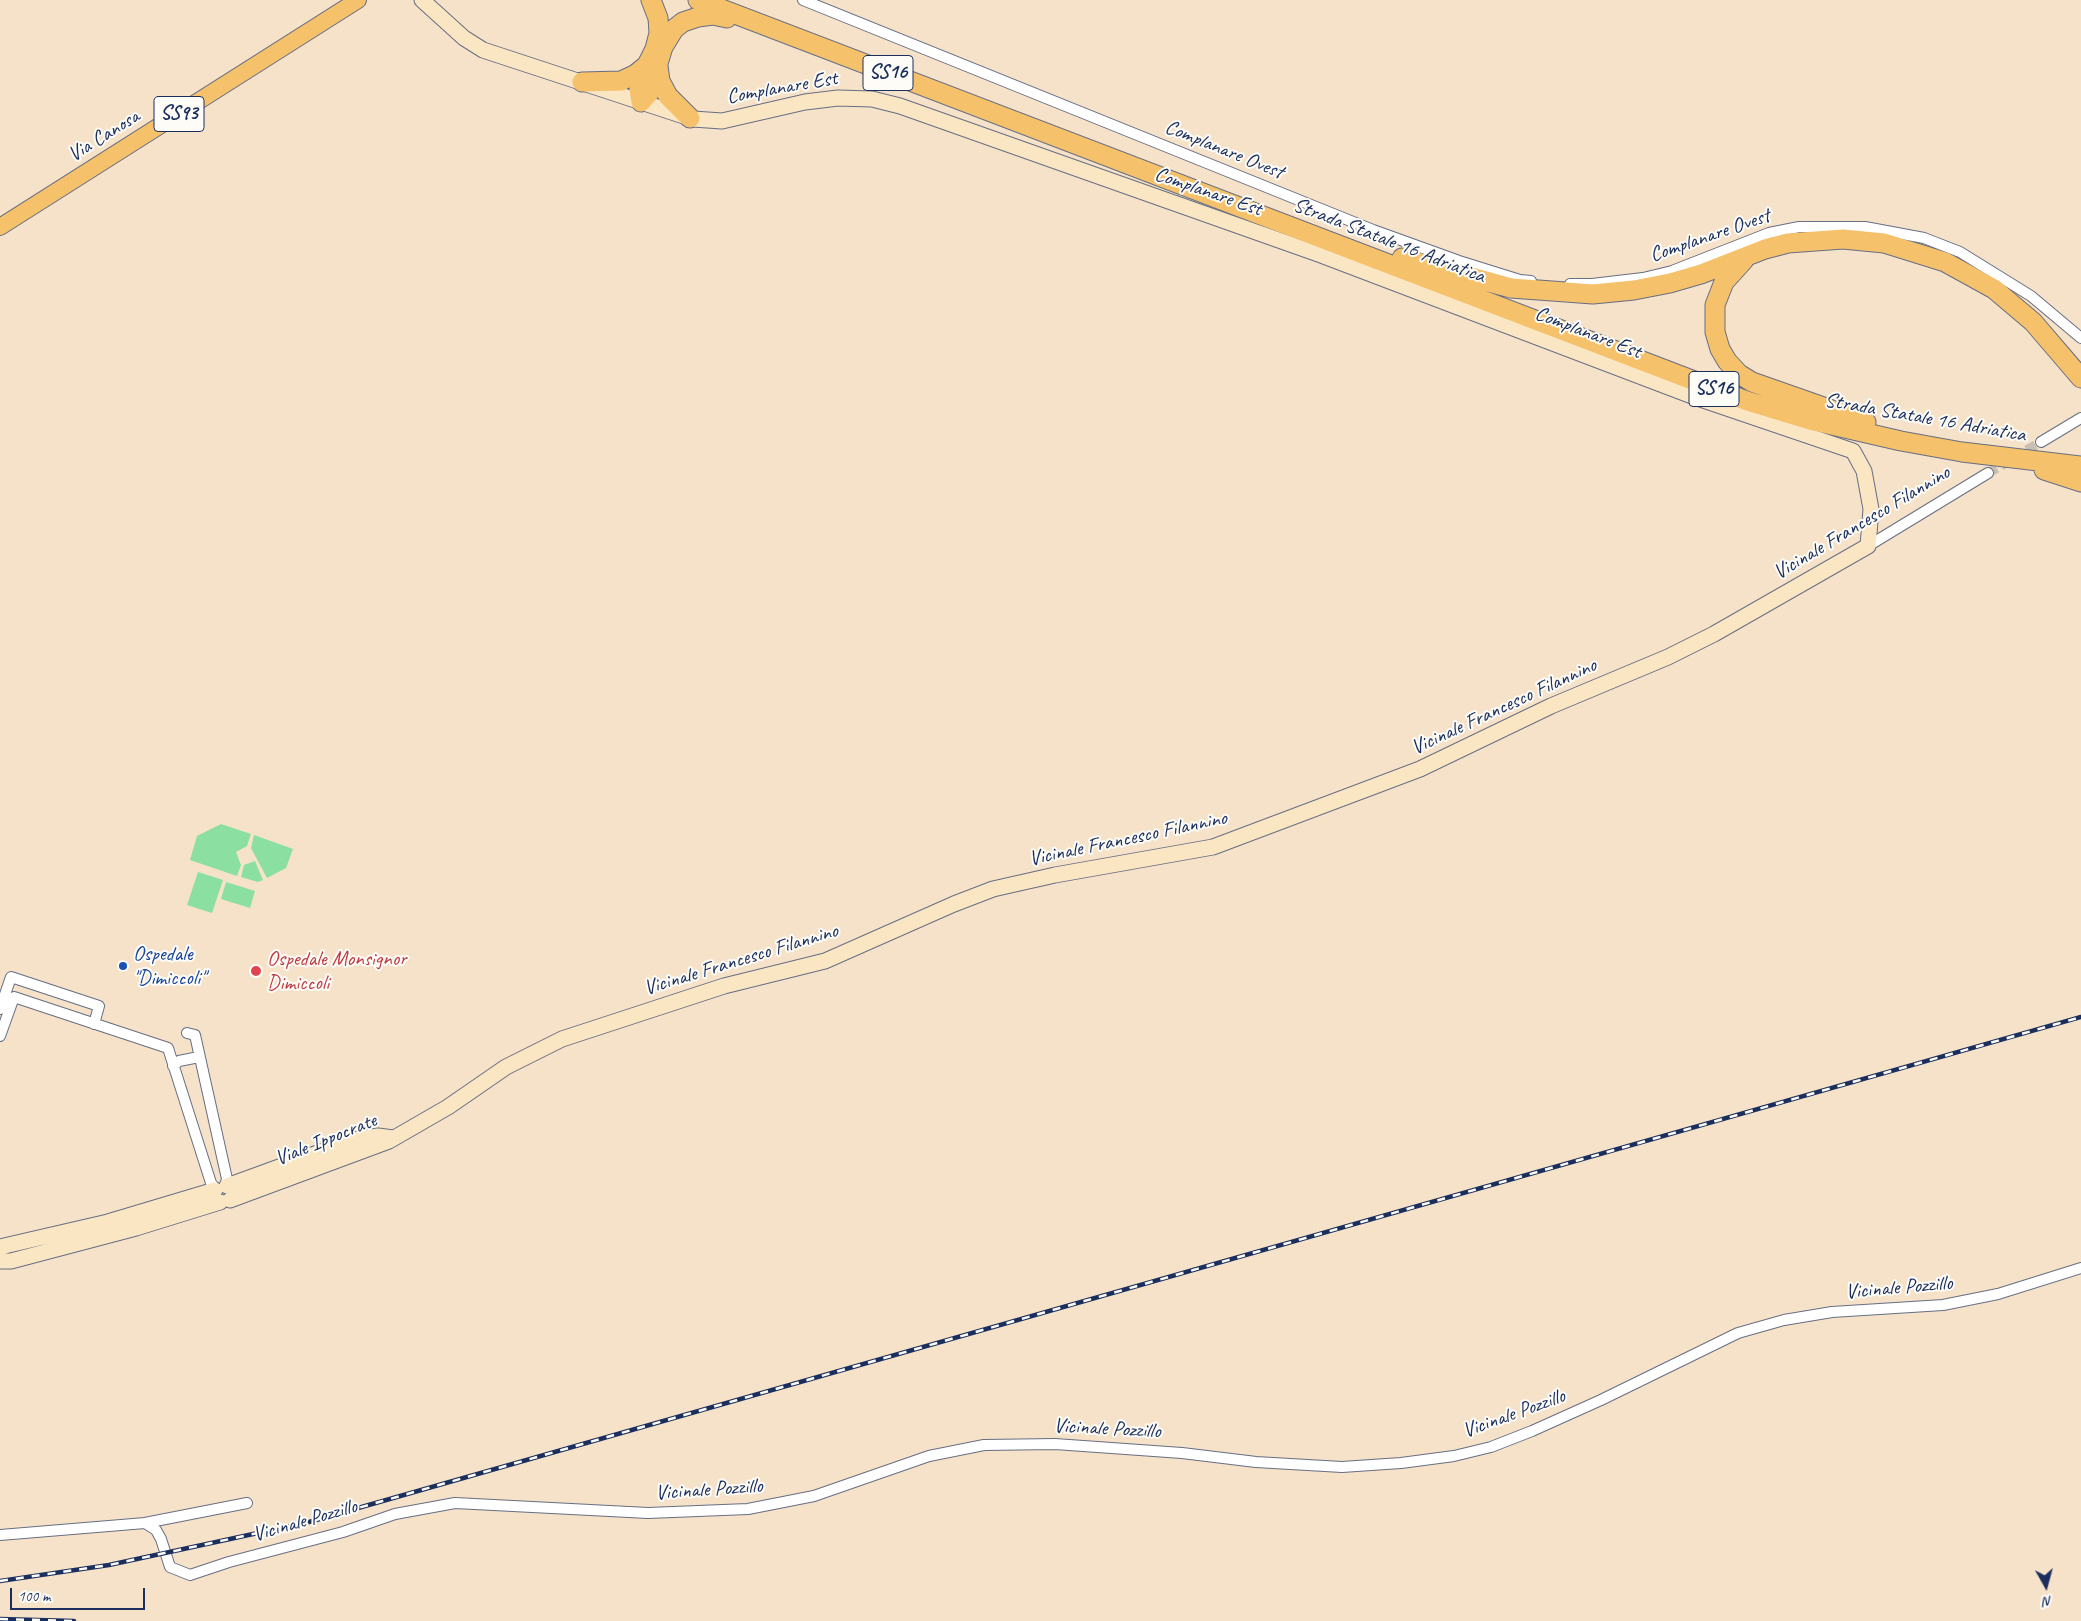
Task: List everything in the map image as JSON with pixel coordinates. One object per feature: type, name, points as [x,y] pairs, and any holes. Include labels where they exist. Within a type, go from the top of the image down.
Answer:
[{"type":"highway","name":"SS16","points":[[641,102],[649,93],[659,33],[658,18],[651,0]]},
{"type":"highway","name":"Strada Statale 16 Adriatica","points":[[698,0],[833,52],[1398,257],[1740,386],[1866,422],[1962,440],[2081,454]]},
{"type":"highway","name":"Strada Statale 16 Adriatica","points":[[731,0],[1083,142],[1747,401],[1810,420],[1864,433],[1962,452],[2081,466]]},
{"type":"highway","name":"SS16","points":[[654,63],[673,30],[689,19],[707,15],[726,18],[833,52]]},
{"type":"highway","points":[[582,82],[621,81],[654,63],[666,93],[675,106],[690,118]]},
{"type":"highway","name":"SS16","points":[[1398,257],[1502,286],[1584,294],[1620,291],[1670,283],[1751,254],[1788,244],[1842,239],[1884,243],[1933,257],[1970,274],[2004,296],[2033,322],[2081,378]]},
{"type":"highway","name":"SS16","points":[[1751,254],[1727,278],[1716,301],[1715,332],[1725,358],[1739,374],[1752,382],[1866,422]]},
{"type":"highway","name":"SS16","points":[[1962,452],[2027,466],[2081,482]]},
{"type":"main road","name":"Via Canosa","points":[[0,227],[358,0]]},
{"type":"street","name":"Complanare Ovest","points":[[804,0],[1373,230],[1459,261],[1520,280],[1592,284],[1643,278],[1672,271],[1777,232],[1799,227],[1865,227],[1924,238],[1960,252],[2031,296],[2081,338]]},
{"type":"street","name":"Complanare Est","points":[[429,1],[449,24],[467,40],[483,50],[690,118],[710,121],[725,120],[831,98],[858,98],[884,102],[1321,255],[1700,399],[1853,451],[1864,471],[1871,510],[1868,546]]},
{"type":"street","points":[[2041,442],[2081,418]]},
{"type":"street","name":"Vicinale Francesco Filannino","points":[[394,1138],[448,1107],[506,1067],[562,1039],[724,986],[824,961],[993,889],[1055,875],[1213,847],[1420,769],[1551,706],[1668,657],[1714,634],[1868,546],[1988,473]]},
{"type":"street","points":[[0,1009],[11,977],[99,1006],[94,1024]]},
{"type":"street","points":[[0,1036],[14,997],[168,1048],[211,1183],[222,1192],[227,1179],[195,1035],[187,1033]]},
{"type":"street","points":[[174,1066],[179,1061],[199,1057]]},
{"type":"street","name":"Viale Ippocrate","points":[[0,1246],[108,1222],[222,1192],[367,1150],[394,1138]]},
{"type":"street","name":"Viale Ippocrate","points":[[4,1262],[136,1228],[222,1192]]},
{"type":"street","name":"Vicinale Pozzillo","points":[[145,1522],[156,1530],[170,1567],[190,1575],[272,1550],[343,1532],[396,1514],[455,1503],[648,1513],[748,1509],[814,1496],[929,1456],[984,1445],[1055,1444],[1182,1453],[1256,1462],[1342,1467],[1401,1463],[1454,1456],[1499,1444],[1601,1400],[1748,1330],[1784,1320],[1832,1312],[1943,1305],[1998,1294],[2081,1268]]},
{"type":"street","points":[[0,1535],[145,1522],[247,1503]]},
{"type":"green space","points":[[221,824],[251,834],[247,846],[236,852],[241,865],[237,876],[190,860],[197,836]]},
{"type":"green space","points":[[254,835],[293,849],[286,868],[267,878],[251,848]]},
{"type":"green space","points":[[255,861],[263,880],[258,882],[241,877],[244,865]]},
{"type":"green space","points":[[198,872],[223,880],[212,913],[187,905]]},
{"type":"green space","points":[[226,882],[255,891],[250,908],[221,899]]},
{"type":"tunnel","points":[[1988,473],[2041,442]]},
{"type":"railway","points":[[0,1581],[109,1565],[309,1522],[2081,1017]]},
{"type":"railway","points":[[0,1619],[74,1621]]},
{"type":"place","name":"Ospedale \"Dimiccoli\"","points":[[123,966]]},
{"type":"place","name":"Ospedale Monsignor Dimiccoli","points":[[256,971]]}]
